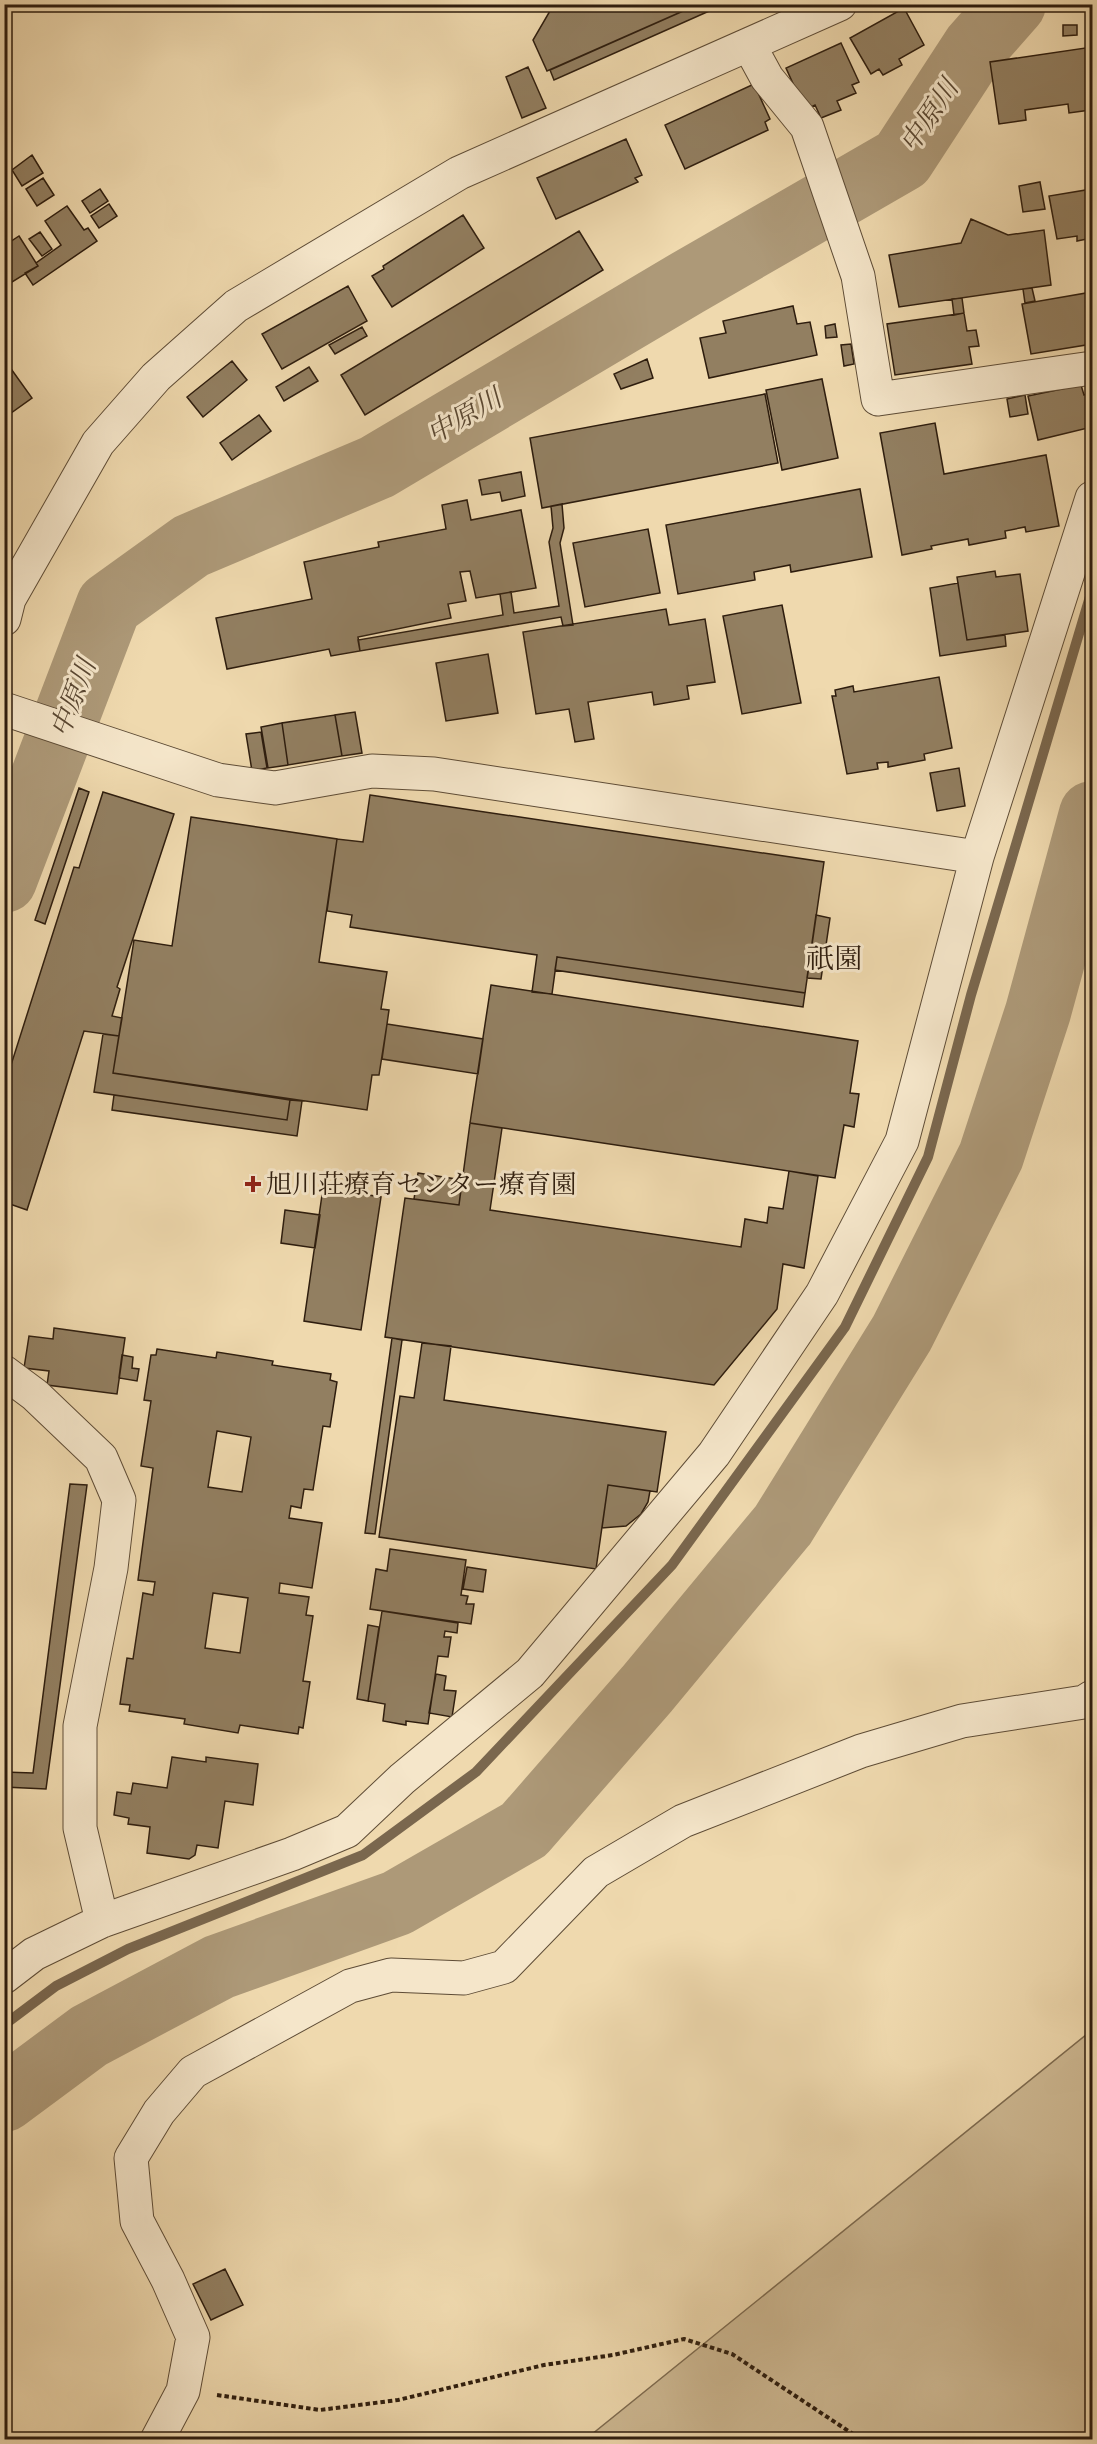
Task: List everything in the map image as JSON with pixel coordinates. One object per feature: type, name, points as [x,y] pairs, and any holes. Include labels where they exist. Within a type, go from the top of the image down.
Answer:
[{"type":"street","points":[[6,603],[98,443],[156,376],[236,306],[459,173],[840,4]]},
{"type":"street","points":[[749,45],[767,78],[807,127],[858,276],[878,399],[1092,368]]},
{"type":"street","points":[[4,1977],[34,1954],[102,1921],[292,1854],[347,1831],[402,1779],[530,1673],[714,1454],[822,1294],[902,1141],[977,857],[1092,498]]},
{"type":"street","points":[[4,709],[218,780],[274,788],[372,771],[434,774],[977,857]]},
{"type":"street","points":[[4,1372],[35,1395],[101,1458],[119,1500],[111,1568],[80,1726],[80,1828],[102,1921]]},
{"type":"street","points":[[157,2439],[183,2391],[193,2337],[168,2280],[137,2221],[131,2158],[159,2112],[193,2072],[350,1986],[391,1975],[464,1978],[504,1967],[596,1872],[683,1821],[861,1752],[962,1720],[1084,1702],[1092,1697]]},
{"type":"path","points":[[183,2391],[320,2410],[398,2400],[544,2365],[613,2355],[684,2339],[732,2354],[862,2439]]},
{"type":"shaded area","points":[[1092,2030],[1092,2439],[586,2439]]},
{"type":"building","points":[[554,4],[699,4],[547,71],[533,40]]},
{"type":"building","points":[[699,4],[725,4],[554,80],[550,70]]},
{"type":"building","points":[[904,8],[924,45],[899,59],[902,65],[883,75],[879,69],[871,74],[850,38]]},
{"type":"building","points":[[1063,25],[1077,25],[1077,35],[1063,36]]},
{"type":"building","points":[[841,43],[859,82],[852,85],[856,93],[837,101],[841,110],[821,118],[815,105],[805,110],[786,68]]},
{"type":"building","points":[[1092,47],[1090,110],[1069,113],[1068,104],[1025,110],[1026,120],[999,124],[990,62]]},
{"type":"building","points":[[528,67],[546,108],[522,118],[506,77]]},
{"type":"building","points":[[754,84],[770,119],[765,122],[768,130],[685,169],[665,125]]},
{"type":"building","points":[[626,139],[642,175],[635,178],[638,182],[556,219],[537,178]]},
{"type":"building","points":[[32,155],[43,173],[22,186],[12,170]]},
{"type":"building","points":[[43,178],[54,195],[37,206],[26,189]]},
{"type":"building","points":[[1040,182],[1045,209],[1023,212],[1019,186]]},
{"type":"building","points":[[100,189],[108,201],[90,213],[82,201]]},
{"type":"building","points":[[1092,189],[1092,238],[1077,241],[1077,236],[1057,239],[1049,196]]},
{"type":"building","points":[[109,204],[117,216],[99,228],[91,216]]},
{"type":"building","points":[[67,206],[84,230],[88,228],[97,241],[33,285],[25,273],[38,266],[36,263],[61,245],[45,221]]},
{"type":"building","points":[[463,215],[484,248],[392,307],[372,276],[384,269],[383,266]]},
{"type":"building","points":[[971,219],[1008,235],[1044,230],[1051,285],[899,307],[889,255],[961,243]]},
{"type":"building","points":[[579,231],[603,270],[365,415],[341,375]]},
{"type":"building","points":[[40,232],[52,249],[42,256],[29,239]]},
{"type":"building","points":[[19,236],[38,266],[4,287],[4,246]]},
{"type":"building","points":[[348,286],[367,321],[282,369],[262,334]]},
{"type":"building","points":[[1032,288],[1035,301],[1025,303],[1023,289]]},
{"type":"building","points":[[1092,292],[1092,344],[1031,354],[1022,304]]},
{"type":"building","points":[[962,298],[964,313],[954,315],[952,299]]},
{"type":"building","points":[[793,306],[797,324],[810,322],[817,355],[709,378],[700,338],[726,333],[723,321]]},
{"type":"building","points":[[964,313],[967,331],[976,330],[979,346],[969,347],[972,364],[895,375],[887,324]]},
{"type":"building","points":[[835,324],[837,337],[826,338],[825,326]]},
{"type":"building","points":[[362,327],[367,336],[335,354],[329,345]]},
{"type":"building","points":[[851,344],[854,364],[844,366],[841,345]]},
{"type":"building","points":[[4,359],[32,398],[4,418]]},
{"type":"building","points":[[647,359],[653,378],[621,389],[614,374]]},
{"type":"building","points":[[232,361],[247,380],[203,417],[187,397]]},
{"type":"building","points":[[309,367],[318,381],[284,401],[276,387]]},
{"type":"building","points":[[822,379],[838,458],[782,470],[766,390]]},
{"type":"building","points":[[1081,385],[1084,395],[1091,392],[1092,427],[1038,440],[1028,396]]},
{"type":"building","points":[[765,394],[778,463],[542,508],[530,438]]},
{"type":"building","points":[[1025,395],[1028,414],[1010,417],[1007,399]]},
{"type":"building","points":[[259,415],[271,431],[232,460],[220,443]]},
{"type":"building","points":[[935,423],[944,474],[1046,455],[1059,526],[1026,532],[1025,527],[1005,531],[1006,538],[969,545],[968,539],[931,546],[932,549],[902,555],[880,433]]},
{"type":"building","points":[[521,472],[525,496],[502,501],[500,492],[482,495],[479,480]]},
{"type":"building","points":[[860,489],[872,557],[791,572],[790,565],[754,572],[755,580],[678,594],[666,525]]},
{"type":"building","points":[[467,500],[471,520],[521,510],[536,588],[476,598],[470,571],[460,572],[466,601],[448,604],[451,618],[358,637],[360,651],[331,656],[329,649],[227,669],[216,618],[312,599],[304,562],[379,547],[378,542],[446,529],[442,505]]},
{"type":"building","points":[[562,504],[564,528],[560,543],[573,625],[563,626],[561,617],[360,651],[358,640],[503,615],[500,594],[511,592],[514,613],[559,606],[549,542],[553,528],[551,506]]},
{"type":"building","points":[[648,529],[660,593],[585,607],[573,543]]},
{"type":"building","points":[[995,571],[996,577],[1020,574],[1028,631],[967,640],[957,577]]},
{"type":"building","points":[[958,583],[967,640],[1005,635],[1006,646],[940,656],[930,588]]},
{"type":"building","points":[[782,605],[801,703],[742,714],[723,616]]},
{"type":"building","points":[[666,609],[669,625],[705,619],[715,682],[687,686],[689,699],[654,705],[652,692],[588,702],[594,739],[575,742],[569,709],[536,714],[523,632]]},
{"type":"building","points":[[488,654],[498,713],[446,721],[436,663]]},
{"type":"building","points":[[939,677],[952,748],[924,754],[925,760],[888,767],[888,762],[877,763],[878,769],[847,774],[832,696],[836,696],[835,690],[853,686],[854,692]]},
{"type":"building","points":[[355,712],[362,753],[342,756],[335,715]]},
{"type":"building","points":[[335,715],[342,756],[288,765],[282,723]]},
{"type":"building","points":[[282,723],[288,765],[268,768],[261,727]]},
{"type":"building","points":[[261,732],[267,768],[252,771],[246,734]]},
{"type":"building","points":[[959,768],[965,806],[937,811],[930,773]]},
{"type":"building","points":[[79,788],[89,792],[45,924],[35,920]]},
{"type":"building","points":[[103,792],[174,814],[117,987],[120,989],[112,1016],[122,1018],[119,1036],[84,1031],[27,1210],[4,1202],[4,1087],[74,867],[79,868]]},
{"type":"building","points":[[370,795],[824,862],[805,993],[557,957],[552,994],[532,992],[537,955],[350,927],[352,915],[327,911],[337,839],[363,842]]},
{"type":"building","points":[[191,817],[337,839],[319,962],[387,972],[381,1009],[389,1010],[387,1024],[379,1075],[372,1075],[367,1110],[113,1073],[134,940],[172,946]]},
{"type":"building","points":[[816,915],[830,918],[821,979],[807,978]]},
{"type":"building","points":[[557,957],[805,993],[803,1007],[555,970]]},
{"type":"building","points":[[491,985],[858,1041],[850,1093],[859,1094],[854,1127],[844,1125],[835,1178],[470,1123]]},
{"type":"building","points":[[387,1024],[483,1039],[478,1074],[382,1059]]},
{"type":"building","points":[[103,1034],[119,1036],[113,1073],[290,1100],[287,1120],[94,1092]]},
{"type":"building","points":[[114,1095],[287,1120],[290,1100],[302,1101],[297,1136],[112,1110]]},
{"type":"building","points":[[470,1123],[502,1128],[490,1210],[741,1247],[745,1219],[767,1223],[769,1207],[783,1209],[789,1171],[818,1176],[804,1268],[783,1264],[777,1309],[714,1385],[385,1337],[405,1198],[459,1205]]},
{"type":"building","points":[[418,1173],[462,1180],[459,1205],[414,1199]]},
{"type":"building","points":[[323,1188],[381,1197],[361,1330],[304,1321]]},
{"type":"building","points":[[285,1210],[320,1215],[315,1248],[281,1243]]},
{"type":"building","points":[[54,1328],[125,1338],[117,1394],[47,1385],[49,1371],[24,1368],[29,1336],[53,1339]]},
{"type":"building","points":[[392,1338],[402,1340],[375,1534],[365,1533]]},
{"type":"building","points":[[422,1343],[451,1346],[444,1400],[666,1432],[657,1492],[608,1485],[596,1569],[379,1537],[400,1396],[414,1398]]},
{"type":"building","points":[[157,1349],[216,1358],[217,1352],[273,1361],[272,1365],[331,1374],[330,1380],[337,1382],[330,1427],[323,1426],[313,1490],[304,1489],[301,1508],[291,1506],[289,1518],[322,1523],[312,1588],[280,1583],[279,1593],[309,1597],[306,1615],[313,1616],[303,1681],[310,1682],[303,1728],[299,1727],[298,1734],[240,1725],[238,1733],[184,1724],[185,1719],[129,1711],[130,1705],[120,1704],[127,1658],[133,1659],[143,1593],[153,1595],[155,1582],[138,1580],[153,1468],[141,1466],[151,1401],[144,1400],[151,1355],[156,1355]],"holes":[[[217,1431],[251,1437],[242,1492],[208,1487]],[[213,1593],[248,1598],[240,1653],[205,1648]]]},
{"type":"building","points":[[122,1355],[133,1357],[132,1368],[139,1369],[137,1381],[119,1378]]},
{"type":"building","points":[[70,1484],[87,1485],[46,1789],[4,1787],[4,1772],[33,1773]]},
{"type":"building","points":[[608,1485],[650,1491],[648,1502],[641,1514],[626,1526],[602,1528]]},
{"type":"building","points":[[390,1549],[466,1560],[461,1595],[468,1596],[466,1604],[474,1604],[471,1624],[370,1609],[376,1569],[387,1571]]},
{"type":"building","points":[[467,1567],[486,1570],[483,1592],[463,1589]]},
{"type":"building","points":[[382,1611],[458,1623],[457,1633],[445,1631],[444,1637],[451,1637],[448,1657],[438,1656],[428,1724],[406,1721],[406,1725],[383,1721],[385,1704],[368,1701]]},
{"type":"building","points":[[368,1625],[379,1627],[368,1701],[357,1699]]},
{"type":"building","points":[[436,1674],[446,1676],[444,1690],[456,1691],[452,1717],[429,1713]]},
{"type":"building","points":[[172,1757],[206,1762],[206,1757],[258,1764],[253,1805],[225,1801],[218,1848],[197,1845],[195,1855],[189,1859],[147,1853],[150,1827],[128,1824],[129,1818],[114,1815],[117,1792],[131,1794],[133,1783],[167,1788]]},
{"type":"building","points":[[225,2269],[243,2305],[211,2320],[193,2284]]},
{"type":"waterway","name":"中原川","points":[[4,880],[109,605],[191,546],[377,467],[687,283],[902,159],[975,47],[1013,4]]},
{"type":"waterway","points":[[4,2025],[56,1986],[128,1949],[363,1855],[476,1772],[672,1565],[845,1327],[928,1157],[971,995],[1092,590]]},
{"type":"waterway","points":[[4,2099],[89,2036],[219,1967],[397,1903],[524,1830],[647,1689],[783,1525],[902,1333],[991,1156],[1038,1012],[1092,814]]},
{"type":"place","name":"旭川荘療育センター療育園","points":[[253,1184]]},
{"type":"district","name":"祇園","points":[[834,958]]}]
